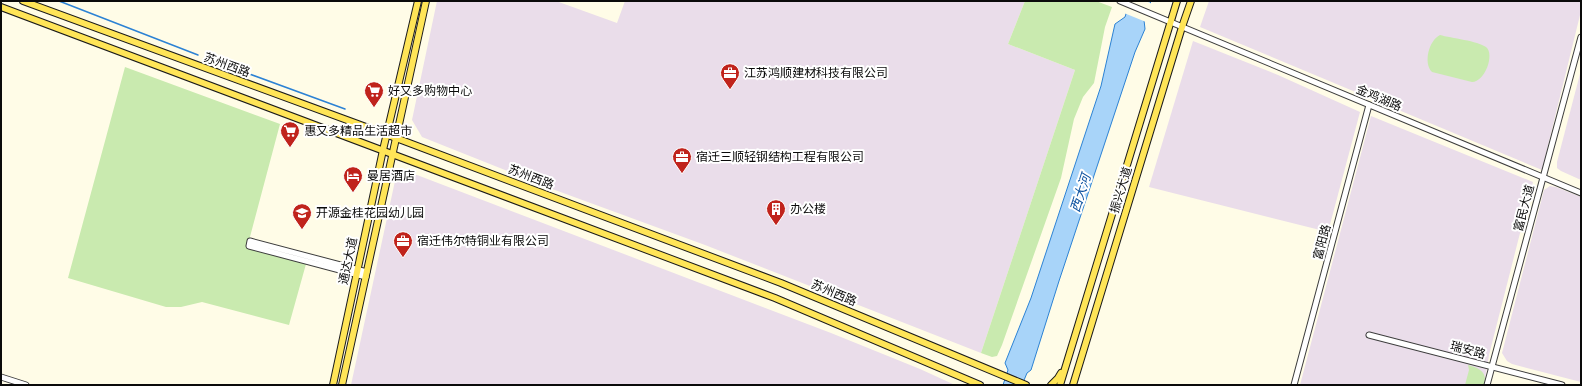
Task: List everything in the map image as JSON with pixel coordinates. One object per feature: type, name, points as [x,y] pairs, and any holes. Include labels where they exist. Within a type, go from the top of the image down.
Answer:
[{"type":"main road","name":"苏州西路","points":[[23,1],[388,135],[781,283],[1026,385]]},
{"type":"main road","name":"通达大道","points":[[333,385],[418,1]]},
{"type":"main road","name":"通达大道","points":[[342,385],[426,1]]},
{"type":"main road","name":"振兴大道","points":[[1060,385],[1177,1]]},
{"type":"main road","name":"振兴大道","points":[[1074,385],[1077,371],[1191,1]]},
{"type":"main road","name":"苏州西路","points":[[1,7],[775,298],[980,385]]},
{"type":"main road","points":[[1051,385],[1058,378],[1067,361]]},
{"type":"street","name":"金鸡湖路","points":[[1121,1],[1581,193]]},
{"type":"street","name":"富民大道","points":[[1487,385],[1581,37]]},
{"type":"street","name":"富阳路","points":[[1294,385],[1369,105]]},
{"type":"street","points":[[292,255],[250,241],[249,246],[292,255],[366,274]]},
{"type":"street","name":"瑞安路","points":[[1369,335],[1562,385]]},
{"type":"street","points":[[1,377],[26,385]]},
{"type":"shaded area","points":[[437,1],[556,1],[617,23],[625,1],[1025,1],[1008,44],[1075,70],[981,353],[705,245],[555,190],[422,137],[412,120]]},
{"type":"shaded area","points":[[1209,1],[1581,1],[1581,11],[1542,170],[1200,27]]},
{"type":"shaded area","points":[[1193,41],[1278,75],[1360,112],[1328,232],[1149,187]]},
{"type":"shaded area","points":[[1581,70],[1581,180],[1557,168],[1557,162]]},
{"type":"shaded area","points":[[1371,116],[1533,182],[1489,355],[1484,385],[1300,385]]},
{"type":"shaded area","points":[[404,175],[417,175],[831,333],[920,369],[955,385],[351,385],[395,181]]},
{"type":"shaded area","points":[[1550,186],[1581,197],[1581,382],[1512,364],[1507,361],[1502,353],[1544,190]]},
{"type":"green space","points":[[1025,1],[1096,1],[1112,7],[1105,27],[1094,83],[1083,97],[1074,119],[1061,178],[1002,345],[997,356],[992,357],[981,353],[1075,70],[1008,44]]},
{"type":"green space","points":[[1440,35],[1471,41],[1486,47],[1489,51],[1489,61],[1485,73],[1481,78],[1472,82],[1432,72],[1428,63],[1428,52],[1433,42]]},
{"type":"green space","points":[[125,67],[280,124],[247,248],[306,264],[289,325],[202,302],[181,307],[166,307],[68,278]]},
{"type":"green space","points":[[1468,365],[1482,371],[1485,377],[1484,385],[1465,385],[1469,370]]},
{"type":"water","name":"西大河","points":[[1130,1],[1151,1],[1144,20],[1145,29],[1135,52],[1031,370],[1027,373],[1022,385],[1003,385],[1008,370],[1005,363],[1031,298],[1101,86],[1115,24],[1125,17]]},
{"type":"pier","points":[[1128,1],[1146,1],[1152,4],[1146,22],[1124,13]]},
{"type":"waterway","points":[[59,1],[198,55]]},
{"type":"waterway","points":[[206,58],[345,109]]},
{"type":"place","name":"江苏鸿顺建材科技有限公司","points":[[730,90]]},
{"type":"place","name":"好又多购物中心","points":[[374,108]]},
{"type":"place","name":"惠又多精品生活超市","points":[[290,148]]},
{"type":"place","name":"宿迁三顺轻钢结构工程有限公司","points":[[682,174]]},
{"type":"place","name":"曼居酒店","points":[[353,193]]},
{"type":"place","name":"办公楼","points":[[776,226]]},
{"type":"place","name":"开源金桂花园幼儿园","points":[[302,230]]},
{"type":"place","name":"宿迁伟尔特铜业有限公司","points":[[403,258]]}]
